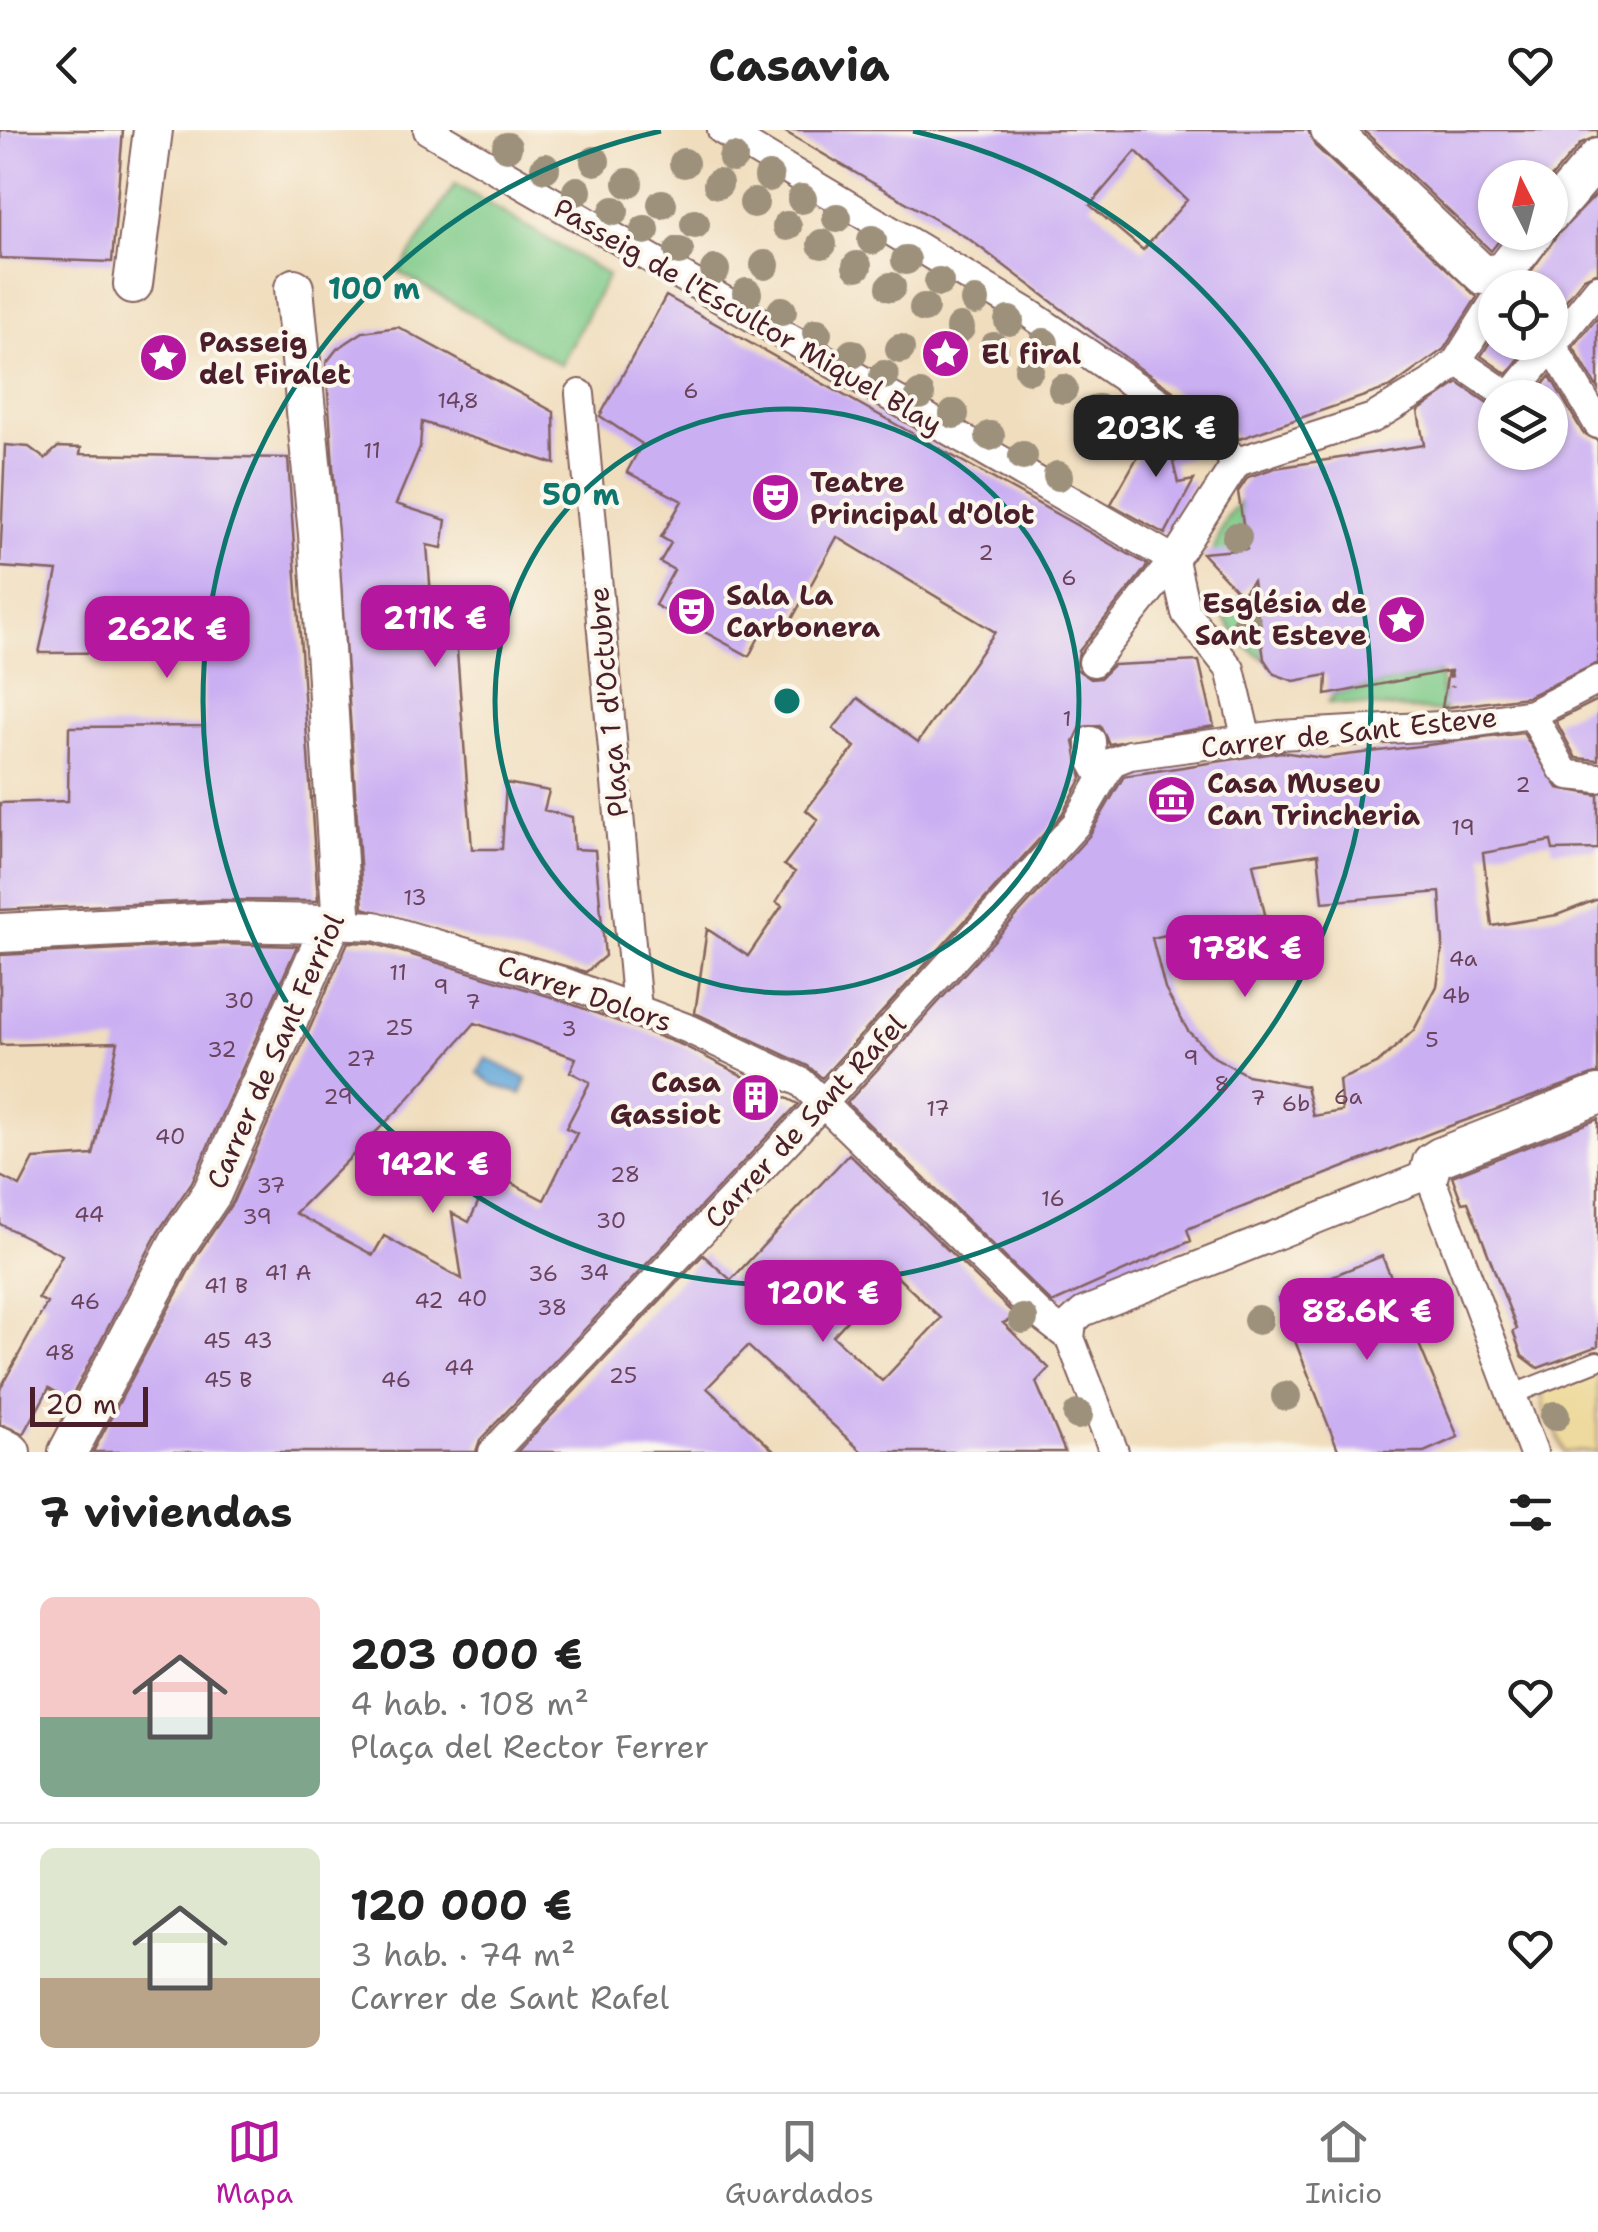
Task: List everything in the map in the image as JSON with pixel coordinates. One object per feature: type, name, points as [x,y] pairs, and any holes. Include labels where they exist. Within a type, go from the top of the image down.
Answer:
[{"type":"street","points":[[133,284],[153,130]]},
{"type":"street","name":"Passeig de l'Escultor Miquel Blay","points":[[428,130],[1174,560]]},
{"type":"street","points":[[722,130],[1030,314],[1216,441],[1236,462]]},
{"type":"street","points":[[1330,130],[1478,270]]},
{"type":"street","points":[[1568,193],[1598,158]]},
{"type":"street","name":"Carrer de Sant Ferriol","points":[[68,1452],[178,1243],[212,1193],[342,904],[309,434],[294,288]]},
{"type":"street","points":[[1568,326],[1598,289]]},
{"type":"street","points":[[1093,662],[1174,560],[1236,462],[1372,418],[1431,383],[1461,355],[1478,323]]},
{"type":"street","points":[[1461,355],[1510,397],[1540,360]]},
{"type":"street","points":[[1561,360],[1598,424]]},
{"type":"street","name":"Plaça 1 d'Octubre","points":[[580,394],[636,1009]]},
{"type":"street","points":[[1174,560],[1186,613],[1230,669],[1247,740]]},
{"type":"street","name":"Carrer de Sant Esteve","points":[[1102,778],[1112,762],[1130,755],[1247,740],[1458,725],[1532,714],[1598,680]]},
{"type":"street","points":[[1532,714],[1564,770],[1570,775],[1598,778]]},
{"type":"street","points":[[1091,741],[1092,760],[1102,778]]},
{"type":"street","name":"Carrer de Sant Rafel","points":[[493,1452],[824,1102],[1076,824],[1102,778]]},
{"type":"street","points":[[0,933],[220,922],[330,924]]},
{"type":"street","name":"Carrer Dolors","points":[[330,924],[374,926],[561,981],[789,1076],[824,1102],[1040,1315],[1070,1338]]},
{"type":"street","points":[[1533,1452],[1429,1174],[1432,1162],[1440,1158],[1598,1096]]},
{"type":"street","points":[[1114,1452],[1070,1338],[1072,1322],[1083,1312],[1429,1174]]},
{"type":"street","points":[[0,1446],[11,1452]]},
{"type":"lane","points":[[1511,1395],[1598,1361]]},
{"type":"path","points":[[1449,670],[1452,687]]},
{"type":"green space","points":[[455,184],[608,275],[561,365],[399,272]]},
{"type":"green space","points":[[1240,501],[1248,560],[1211,556],[1226,519]]},
{"type":"green space","points":[[1256,599],[1264,659],[1245,646],[1221,614],[1226,603]]},
{"type":"green space","points":[[1440,675],[1445,712],[1328,703],[1334,694]]},
{"type":"sand","points":[[1598,1366],[1598,1452],[1564,1452],[1551,1418],[1546,1420],[1541,1389]]},
{"type":"water","points":[[486,1058],[527,1079],[521,1094],[494,1085],[478,1073]]},
{"type":"building","points":[[0,130],[123,130],[112,262],[0,258]]},
{"type":"building","points":[[782,130],[1308,130],[1315,146],[1477,297],[1444,349],[1391,387],[1239,439],[1229,430],[1228,420],[1224,426],[1138,367],[969,239]],"holes":[[[1136,151],[1187,200],[1143,250],[1090,205]]]},
{"type":"building","points":[[1363,130],[1598,130],[1598,136],[1581,143],[1566,160],[1478,160],[1478,239]]},
{"type":"building","points":[[1598,193],[1598,272],[1584,278],[1568,298],[1568,270],[1532,270],[1546,250],[1568,250],[1568,224]]},
{"type":"building","points":[[666,296],[1148,565],[1079,651],[1076,669],[1091,679],[1100,678],[1113,665],[1199,661],[1214,726],[1109,744],[1100,726],[1081,727],[1074,742],[1082,778],[1062,814],[822,1078],[808,1066],[695,1013],[707,929],[748,956],[782,906],[776,902],[795,872],[784,865],[818,820],[806,810],[855,747],[833,729],[858,698],[918,742],[995,632],[837,537],[786,630],[768,620],[749,656],[655,605],[674,570],[660,562],[671,543],[661,537],[682,501],[627,472],[642,444],[600,416]]},
{"type":"building","points":[[1598,317],[1598,389],[1573,347]]},
{"type":"building","points":[[398,327],[554,412],[555,464],[422,422],[420,447],[396,504],[446,520],[442,548],[427,545],[433,621],[455,625],[472,849],[502,849],[506,783],[549,791],[544,810],[572,817],[574,849],[595,850],[605,956],[586,972],[363,908],[326,363],[337,349],[363,332]]},
{"type":"building","points":[[1487,360],[1518,360],[1507,374]]},
{"type":"building","points":[[1458,383],[1478,397],[1478,470],[1568,470],[1568,407],[1583,433],[1598,441],[1598,663],[1527,697],[1442,708],[1448,671],[1326,695],[1327,675],[1294,681],[1274,674],[1264,659],[1253,581],[1241,595],[1202,553],[1247,549],[1238,492],[1248,477],[1275,468],[1424,445],[1418,411]]},
{"type":"building","points":[[1157,422],[1202,452],[1173,462],[1178,483],[1194,480],[1165,534],[1111,504]]},
{"type":"building","points":[[5,445],[29,447],[45,459],[58,447],[81,448],[80,454],[288,458],[318,901],[219,900],[0,910],[0,803],[68,801],[69,727],[204,726],[203,652],[39,653],[57,571],[0,567]]},
{"type":"building","points":[[1598,700],[1598,760],[1576,758],[1556,721]]},
{"type":"building","points":[[1523,733],[1558,788],[1598,795],[1598,849],[1553,850],[1551,841],[1483,853],[1492,926],[1557,915],[1598,899],[1598,1073],[1436,1131],[1187,1229],[1191,1241],[1052,1303],[847,1103],[1089,836],[1124,776],[1281,752],[1323,758]],"holes":[[[1318,854],[1323,902],[1440,892],[1443,944],[1437,986],[1414,1030],[1377,1064],[1339,1080],[1342,1111],[1313,1116],[1306,1086],[1247,1075],[1214,1057],[1188,1031],[1165,989],[1152,938],[1265,914],[1253,864]]]},
{"type":"building","points":[[348,942],[372,943],[555,998],[682,1045],[798,1104],[480,1440],[476,1452],[93,1452],[197,1255],[233,1202]],"holes":[[[475,1023],[576,1058],[570,1072],[590,1082],[566,1128],[577,1133],[544,1200],[492,1173],[469,1222],[452,1213],[462,1279],[384,1236],[373,1255],[295,1213],[400,1108]]]},
{"type":"building","points":[[220,944],[297,946],[192,1182],[158,1232],[70,1400],[49,1388],[24,1434],[0,1424],[0,1389],[47,1303],[38,1298],[62,1255],[0,1224],[0,1176],[20,1186],[34,1159],[93,1155],[118,1042],[0,1045],[0,955]]},
{"type":"building","points":[[1598,1119],[1598,1346],[1538,1368],[1522,1356],[1513,1331],[1517,1329],[1468,1202],[1462,1203],[1452,1176]]},
{"type":"building","points":[[849,1154],[1017,1317],[1003,1323],[1049,1368],[1036,1382],[1065,1452],[862,1452],[748,1346],[707,1388],[775,1452],[517,1452],[703,1255],[731,1280]],"holes":[[[892,1272],[941,1318],[882,1381],[833,1336]]]},
{"type":"building","points":[[1382,1256],[1458,1437],[1424,1452],[1339,1452],[1278,1298]]},
{"type":"place","name":"El firal","points":[[946,354]]},
{"type":"place","name":"Passeig del Firalet","points":[[164,358]]},
{"type":"place","name":"Teatre Principal d'Olot","points":[[775,498]]},
{"type":"place","name":"Sala La Carbonera","points":[[691,611]]},
{"type":"place","name":"Església de Sant Esteve","points":[[1402,619]]},
{"type":"place","name":"Casa Museu Can Trincheria","points":[[1172,799]]},
{"type":"place","name":"Casa Gassiot","points":[[756,1098]]}]
